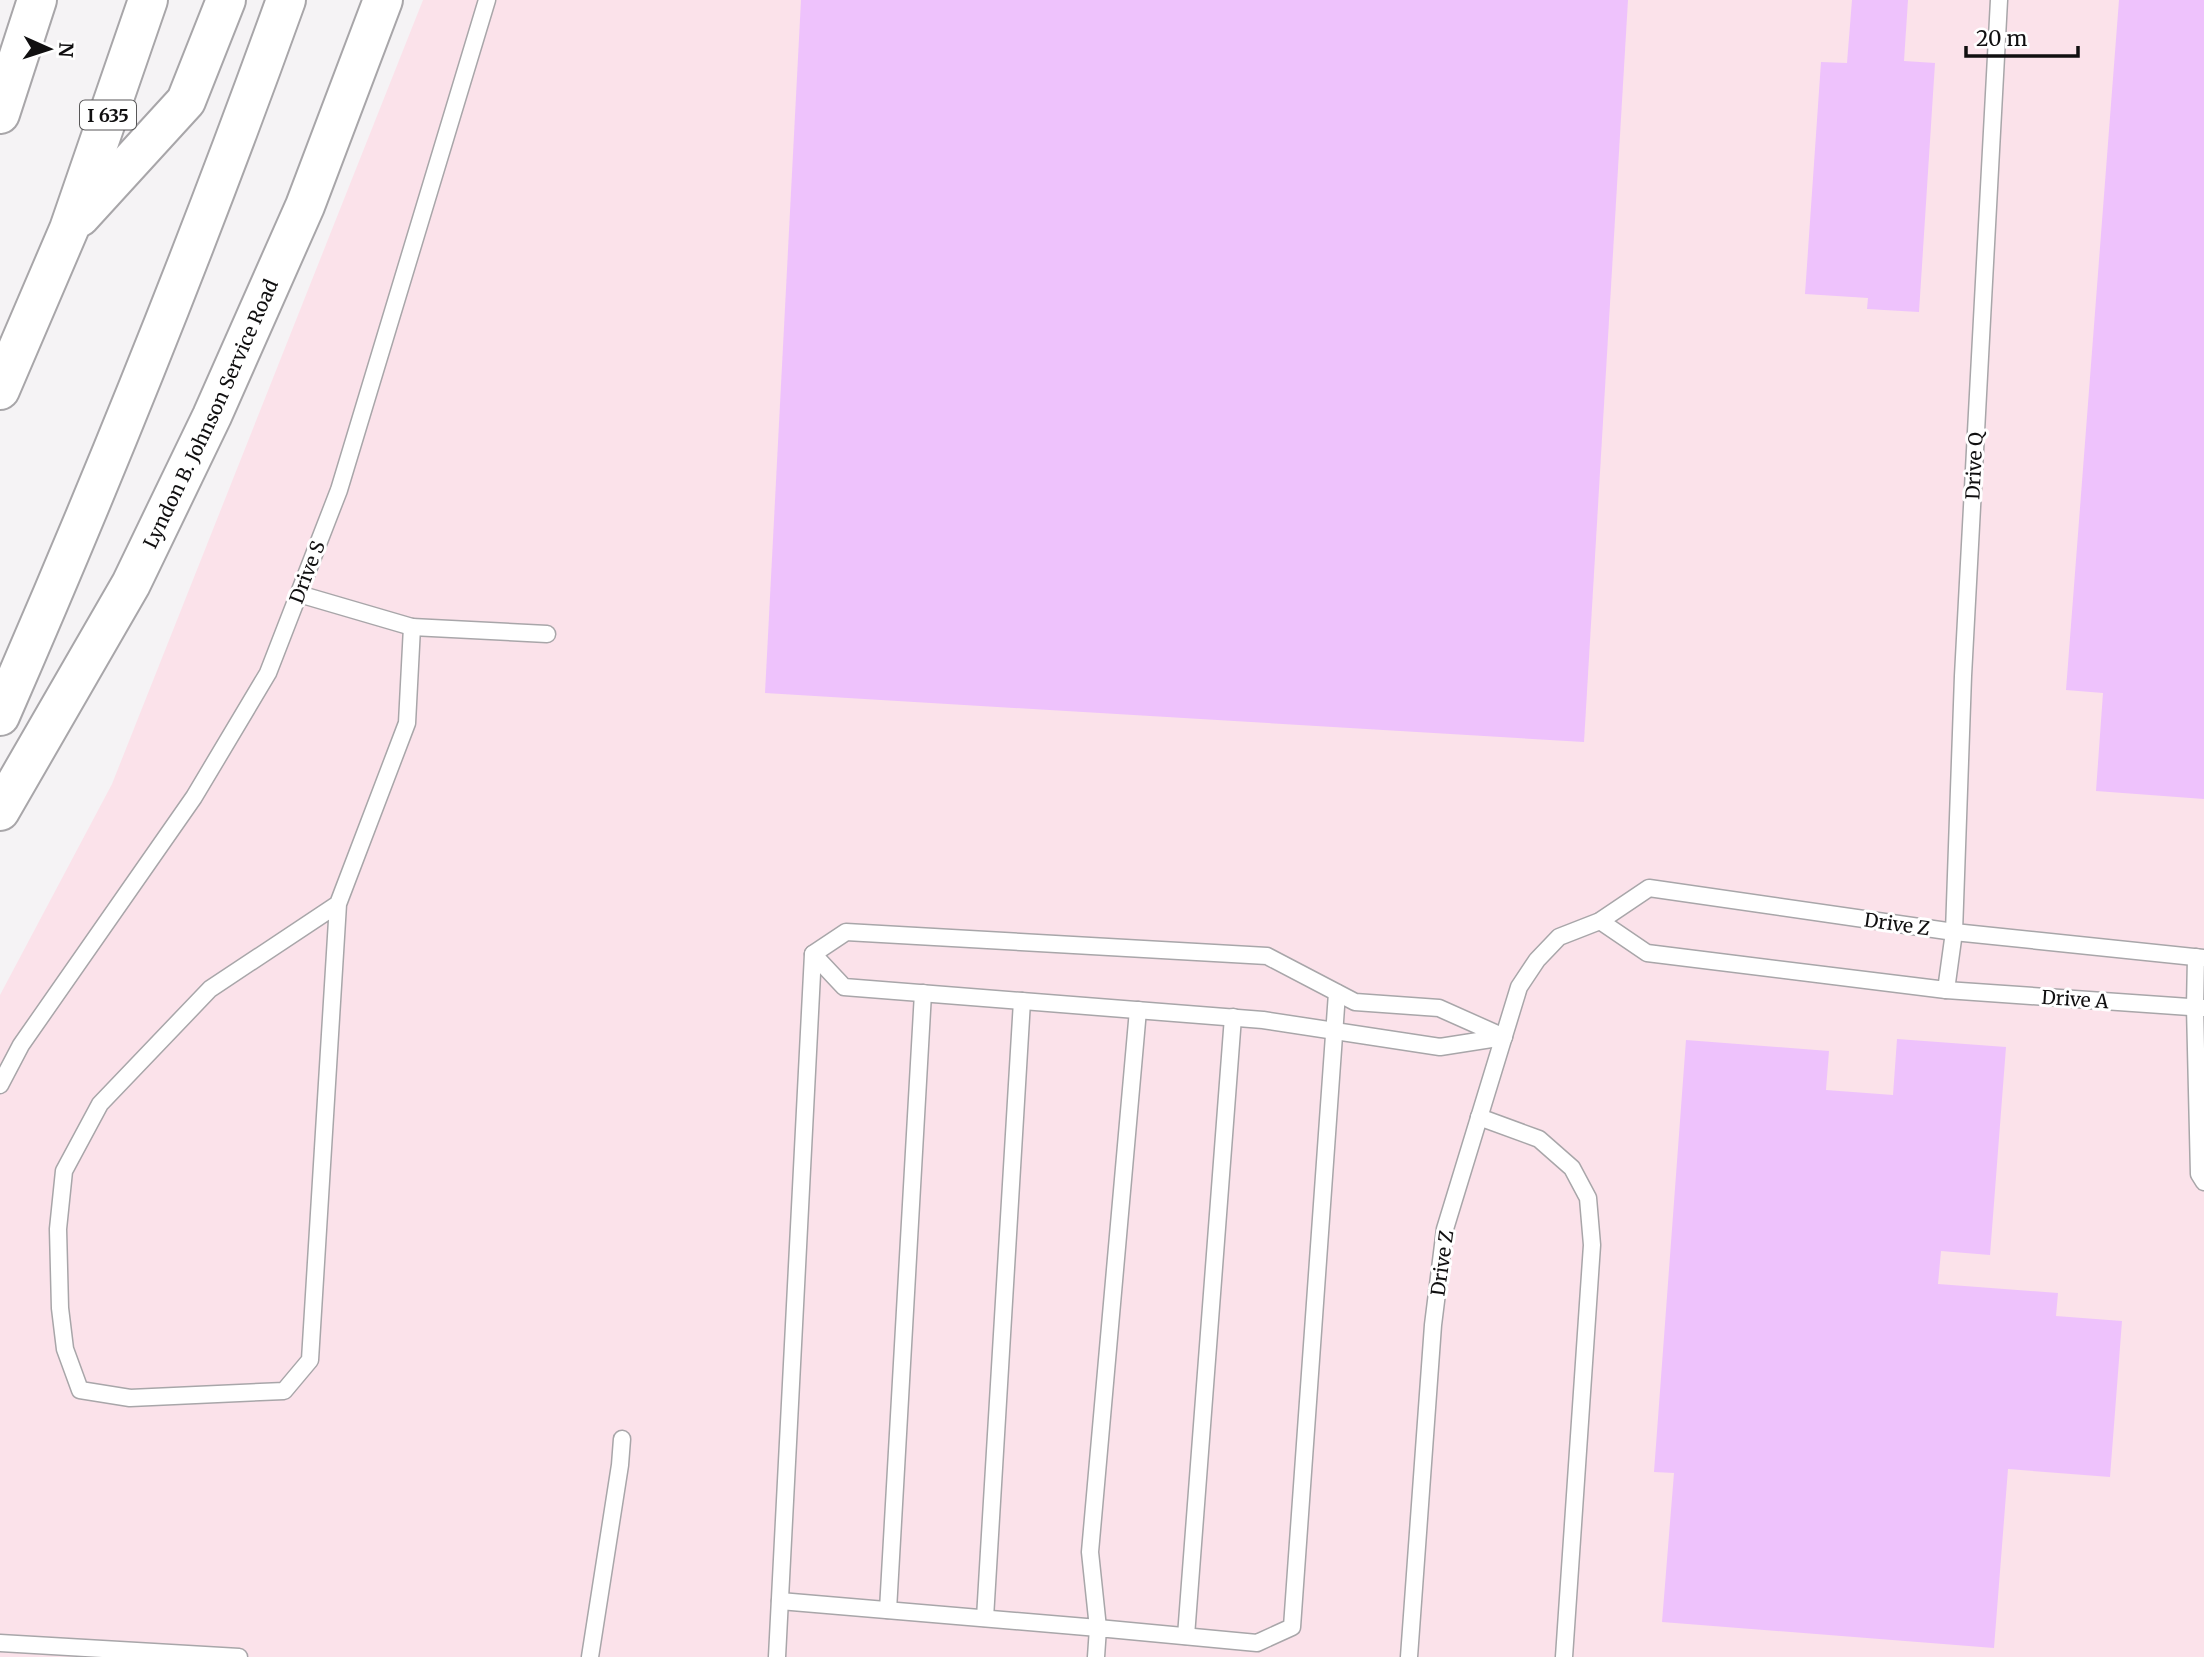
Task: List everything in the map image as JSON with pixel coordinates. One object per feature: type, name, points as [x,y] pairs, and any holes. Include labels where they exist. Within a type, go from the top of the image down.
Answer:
[{"type":"main road","points":[[0,114],[37,0]]},
{"type":"main road","name":"I 635","points":[[0,390],[69,229],[148,0]]},
{"type":"main road","points":[[69,229],[186,101],[226,0]]},
{"type":"main road","points":[[0,716],[160,337],[211,207],[286,0]]},
{"type":"main road","name":"Lyndon B. Johnson Service Road","points":[[0,811],[131,584],[212,416],[305,206],[383,0]]},
{"type":"lane","name":"Drive S","points":[[0,1085],[21,1045],[194,797],[268,673],[339,490],[487,0]]},
{"type":"lane","name":"Drive Q","points":[[1946,990],[1954,932],[1964,676],[1999,0]]},
{"type":"lane","points":[[299,594],[412,626],[547,634]]},
{"type":"lane","points":[[338,904],[210,989],[100,1104],[64,1171],[58,1229],[61,1308],[65,1349],[80,1390],[130,1398],[284,1391],[310,1360],[338,904],[407,723],[412,626]]},
{"type":"lane","name":"Drive Z","points":[[1409,1657],[1433,1325],[1445,1229],[1519,987],[1537,960],[1559,936],[1600,921],[1649,888],[1954,932]]},
{"type":"lane","points":[[1600,921],[1647,953],[1946,990]]},
{"type":"lane","points":[[813,954],[846,932],[1267,956],[1355,1002],[1439,1008],[1504,1037]]},
{"type":"lane","points":[[1954,932],[2200,957],[2199,1174],[2204,1182]]},
{"type":"lane","points":[[813,954],[844,987],[1263,1020],[1440,1047],[1504,1037]]},
{"type":"lane","points":[[777,1657],[813,954]]},
{"type":"lane","name":"Drive A","points":[[1946,990],[2199,1008]]},
{"type":"lane","points":[[888,1610],[923,993]]},
{"type":"lane","points":[[780,1601],[1257,1643],[1292,1627],[1337,993]]},
{"type":"lane","points":[[985,1618],[1022,1001]]},
{"type":"lane","points":[[1096,1657],[1098,1628],[1090,1552],[1138,1010]]},
{"type":"lane","points":[[1186,1636],[1233,1017]]},
{"type":"lane","points":[[1479,1117],[1539,1139],[1572,1167],[1588,1198],[1592,1245],[1564,1657]]},
{"type":"lane","points":[[590,1657],[622,1439]]},
{"type":"lane","points":[[0,1643],[239,1657]]},
{"type":"shaded area","points":[[423,0],[2204,0],[2204,1657],[0,1657],[0,995],[112,784]]},
{"type":"building","points":[[801,0],[1628,0],[1584,742],[765,693]]},
{"type":"building","points":[[1852,0],[1908,0],[1904,61],[1935,63],[1919,312],[1867,309],[1868,298],[1805,294],[1821,62],[1847,63]]},
{"type":"building","points":[[2119,0],[2204,0],[2204,799],[2096,791],[2103,693],[2066,690]]},
{"type":"building","points":[[1897,1039],[2006,1047],[1990,1255],[1941,1251],[1938,1284],[2058,1293],[2056,1316],[2122,1321],[2110,1477],[2008,1469],[1994,1648],[1662,1622],[1674,1473],[1654,1472],[1686,1040],[1829,1051],[1826,1090],[1893,1095]]}]
